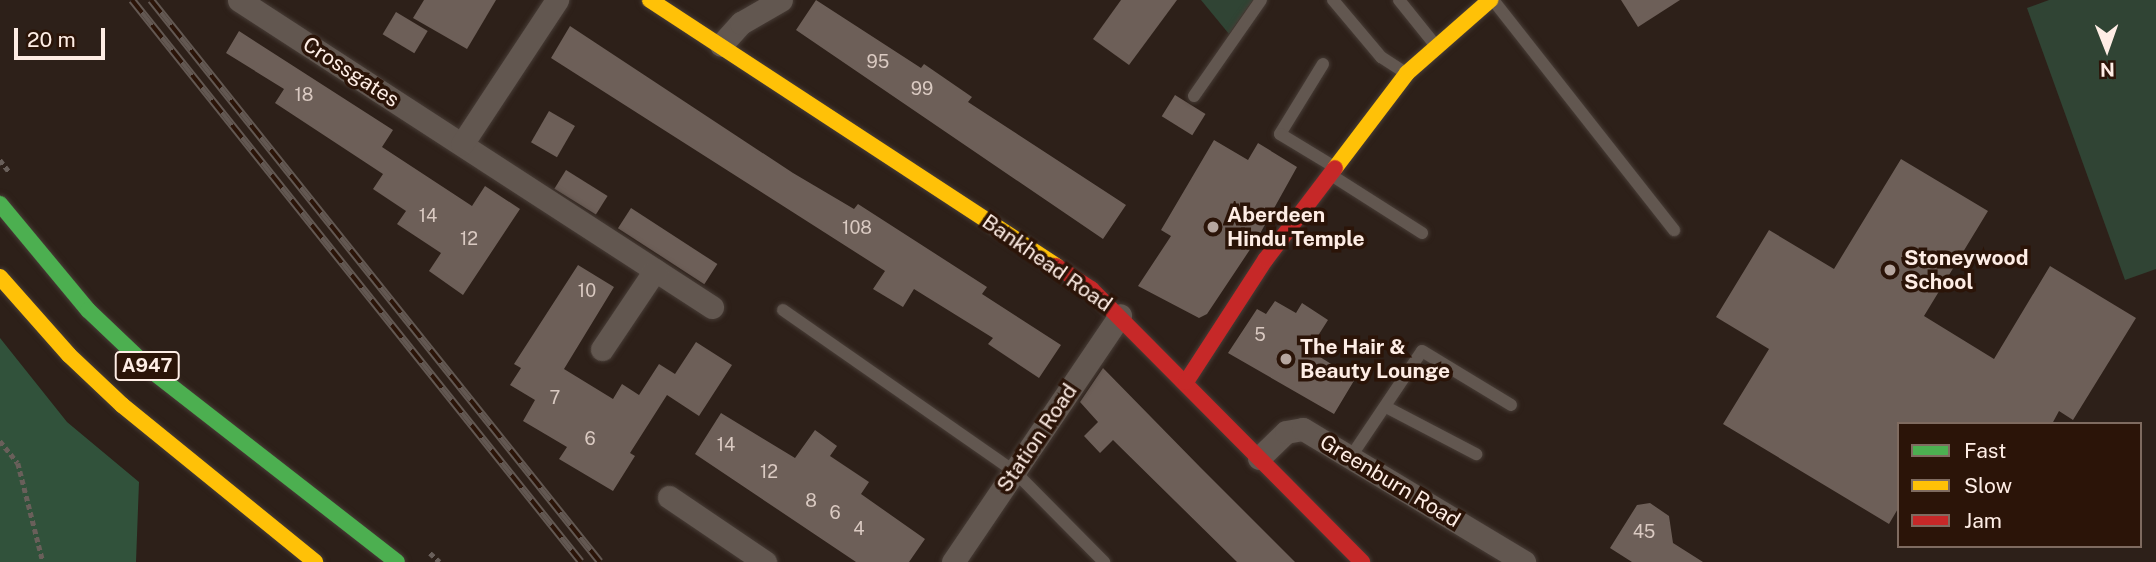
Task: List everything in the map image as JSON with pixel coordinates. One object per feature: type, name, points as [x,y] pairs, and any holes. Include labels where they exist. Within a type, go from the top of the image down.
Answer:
[{"type":"street","name":"Crossgates","points":[[239,0],[712,307]]},
{"type":"street","points":[[462,144],[557,0]]},
{"type":"street","name":"Bankhead Road","points":[[650,0],[1080,282],[1121,315],[1362,562]]},
{"type":"street","points":[[721,45],[741,23],[781,0]]},
{"type":"street","points":[[1186,382],[1331,169],[1406,73],[1491,0]]},
{"type":"street","name":"A947","points":[[0,204],[88,310],[153,372],[397,562]]},
{"type":"street","points":[[602,349],[655,270]]},
{"type":"street","name":"A947","points":[[0,278],[69,355],[122,405],[315,562]]},
{"type":"street","name":"Station Road","points":[[953,562],[1121,315]]},
{"type":"street","name":"Greenburn Road","points":[[1259,458],[1276,439],[1296,428],[1352,455],[1524,562]]},
{"type":"street","points":[[669,497],[765,562]]},
{"type":"lane","points":[[1194,96],[1261,0]]},
{"type":"lane","points":[[1334,0],[1381,57],[1406,73]]},
{"type":"lane","points":[[1399,0],[1436,46]]},
{"type":"lane","points":[[1491,0],[1674,230]]},
{"type":"lane","points":[[1323,64],[1280,134],[1422,233]]},
{"type":"lane","points":[[783,310],[1015,472],[1104,562]]},
{"type":"lane","points":[[1352,455],[1422,351],[1511,405]]},
{"type":"lane","points":[[1385,407],[1476,454]]},
{"type":"path","points":[[0,442],[18,463],[43,562]]},
{"type":"green space","points":[[1201,0],[1253,0],[1229,34]]},
{"type":"green space","points":[[2049,0],[2156,0],[2156,269],[2125,280],[2027,8]]},
{"type":"green space","points":[[0,338],[67,422],[139,482],[136,562],[0,562]]},
{"type":"building","points":[[424,0],[496,0],[467,49],[413,18]]},
{"type":"building","points":[[816,0],[921,68],[924,64],[972,97],[968,102],[1126,205],[1103,239],[796,30]]},
{"type":"building","points":[[1121,0],[1177,0],[1129,65],[1093,39]]},
{"type":"building","points":[[1621,0],[1680,0],[1638,27]]},
{"type":"building","points":[[396,12],[428,31],[414,53],[383,34]]},
{"type":"building","points":[[570,26],[793,173],[854,209],[858,204],[987,287],[982,294],[1061,345],[1039,378],[988,344],[993,338],[914,289],[903,307],[873,289],[885,271],[551,58]]},
{"type":"building","points":[[239,31],[393,130],[382,147],[472,206],[485,186],[520,209],[463,295],[429,271],[441,253],[397,224],[406,211],[373,189],[383,174],[275,103],[284,89],[226,53]]},
{"type":"building","points":[[1175,95],[1206,114],[1192,135],[1162,116]]},
{"type":"building","points":[[549,111],[575,126],[557,157],[531,142]]},
{"type":"building","name":"Aberdeen Hindu Temple","points":[[1214,140],[1248,160],[1258,143],[1297,167],[1257,239],[1207,314],[1199,318],[1138,286],[1171,236],[1161,230]]},
{"type":"building","name":"Stoneywood School","points":[[1901,159],[1988,211],[1924,316],[1994,359],[2050,266],[2136,318],[2073,420],[2059,411],[2053,422],[1897,422],[1897,510],[1889,524],[1723,424],[1769,349],[1716,317],[1769,230],[1834,269]]},
{"type":"building","points":[[566,170],[608,196],[596,215],[554,189]]},
{"type":"building","points":[[631,208],[717,264],[704,284],[618,228]]},
{"type":"building","points":[[578,265],[614,287],[564,369],[613,399],[622,384],[639,395],[659,364],[675,374],[696,342],[732,365],[699,416],[667,395],[630,453],[635,456],[613,491],[559,459],[567,447],[523,421],[535,400],[510,385],[521,368],[514,364]]},
{"type":"building","points":[[1275,301],[1296,313],[1302,303],[1328,320],[1309,350],[1355,379],[1334,414],[1228,353],[1257,309],[1266,314]]},
{"type":"building","points":[[1103,368],[1295,562],[1237,562],[1113,440],[1100,453],[1084,436],[1098,422],[1080,402]]},
{"type":"building","points":[[721,413],[795,458],[815,430],[837,446],[830,456],[869,482],[861,494],[925,539],[909,562],[856,562],[695,454]]},
{"type":"building","points":[[1650,503],[1669,516],[1673,543],[1703,562],[1632,562],[1610,548],[1637,505]]},
{"type":"railway","points":[[132,0],[581,562]]},
{"type":"railway","points":[[151,0],[600,562]]},
{"type":"traffic: fast","points":[[0,204],[88,310],[153,372],[397,562]]},
{"type":"traffic: slow","points":[[650,0],[1056,266]]},
{"type":"traffic: slow","points":[[1335,168],[1407,73],[1490,0]]},
{"type":"traffic: slow","points":[[0,277],[69,355],[122,405],[315,562]]},
{"type":"traffic: jam","points":[[1186,382],[1266,259],[1335,168]]},
{"type":"traffic: jam","points":[[1056,266],[1091,289],[1362,562]]},
{"type":"place","name":"Aberdeen Hindu Temple","points":[[1213,227]]},
{"type":"place","name":"Stoneywood School","points":[[1890,270]]},
{"type":"place","name":"The Hair & Beauty Lounge","points":[[1286,359]]}]
